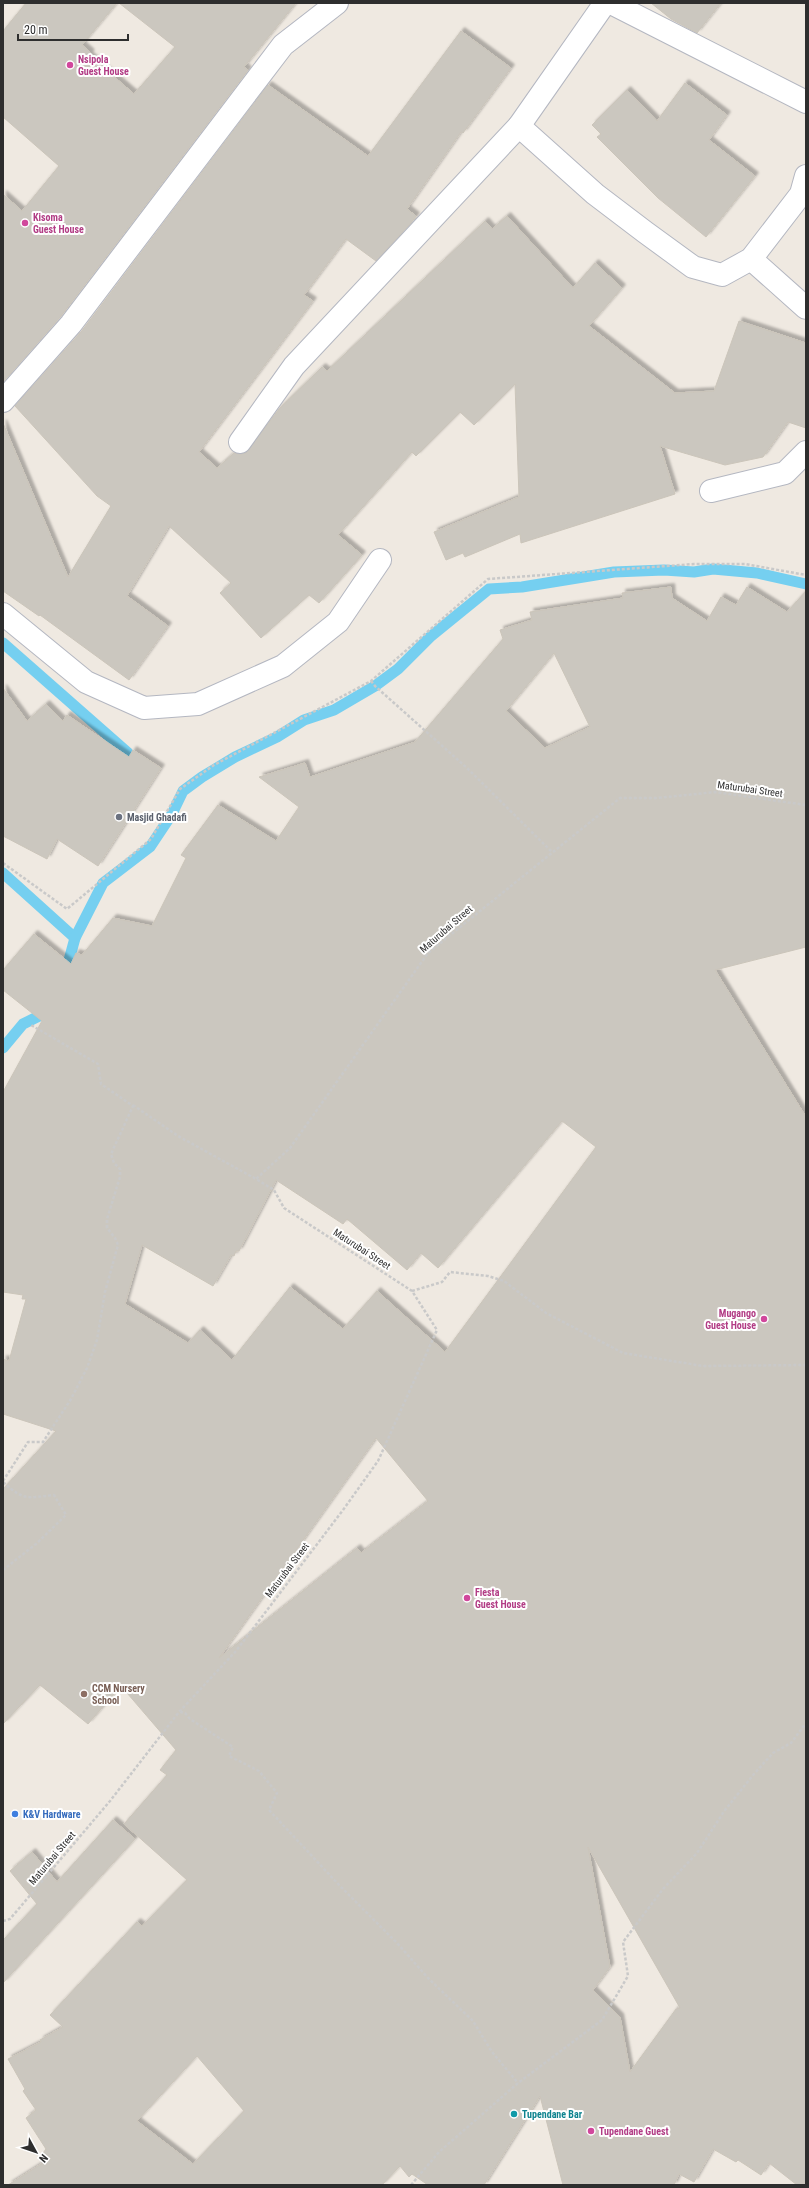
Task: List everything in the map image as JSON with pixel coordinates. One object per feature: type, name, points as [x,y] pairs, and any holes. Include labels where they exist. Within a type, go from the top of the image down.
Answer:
[{"type":"street","points":[[3,401],[71,324],[283,45],[338,3]]},
{"type":"street","points":[[240,442],[294,366],[519,126],[605,3]]},
{"type":"street","points":[[611,3],[806,102]]},
{"type":"street","points":[[519,126],[573,172],[595,194],[693,267],[722,275],[751,259],[801,194],[806,176]]},
{"type":"street","points":[[751,259],[806,308]]},
{"type":"street","points":[[711,491],[786,473],[806,452]]},
{"type":"street","points":[[3,614],[86,682],[144,708],[198,704],[283,666],[320,637],[338,622],[380,560]]},
{"type":"path","points":[[3,863],[67,909],[151,839],[180,789],[214,765],[371,681],[488,580],[701,564],[745,564],[806,575]]},
{"type":"path","points":[[371,681],[467,768],[552,852]]},
{"type":"path","name":"Maturubai Street","points":[[3,1921],[10,1919],[60,1862],[179,1712],[236,1651],[378,1462],[436,1330],[412,1291],[284,1208],[274,1190],[256,1179],[290,1148],[428,953],[620,798],[657,798],[715,792],[806,805]]},
{"type":"path","points":[[3,1570],[36,1544],[66,1515],[54,1494],[28,1498],[17,1495],[3,1482],[28,1442],[42,1442],[71,1399],[88,1368],[97,1340],[105,1292],[118,1244],[107,1228],[107,1219],[120,1176],[120,1169],[114,1163],[111,1154],[133,1106],[101,1084],[98,1064],[31,1025]]},
{"type":"path","points":[[101,1084],[178,1136],[256,1179]]},
{"type":"path","points":[[412,1291],[442,1282],[450,1272],[488,1276],[504,1281],[546,1312],[622,1353],[703,1366],[806,1365]]},
{"type":"path","points":[[179,1712],[185,1713],[190,1719],[232,1747],[230,1756],[259,1771],[277,1793],[269,1810],[340,1886],[398,1943],[429,1979],[473,2021],[492,2052],[518,2083]]},
{"type":"path","points":[[411,2185],[439,2152],[518,2083],[602,2020],[628,1976],[623,1942],[663,1889],[698,1852],[725,1810],[754,1774],[773,1753],[791,1743],[806,1723]]},
{"type":"building","points":[[26,3],[117,3],[82,45],[91,53],[89,55],[134,94],[175,47],[119,3],[296,3],[244,67],[248,70],[61,316],[3,382],[3,194],[22,211],[59,166],[3,117],[3,31]]},
{"type":"building","points":[[651,3],[721,3],[697,33],[671,19]]},
{"type":"building","points":[[461,31],[511,68],[463,133],[461,132],[407,209],[416,216],[376,261],[346,239],[304,295],[313,301],[199,452],[217,468],[234,453],[246,453],[279,409],[322,367],[327,371],[485,221],[492,229],[507,216],[573,288],[595,263],[622,288],[589,326],[675,393],[714,391],[739,321],[806,343],[806,428],[788,422],[763,457],[725,465],[660,446],[675,494],[521,543],[520,534],[465,557],[463,553],[446,560],[434,532],[519,497],[515,384],[474,425],[460,412],[416,456],[412,452],[338,535],[362,555],[319,603],[309,595],[261,638],[220,593],[231,583],[169,526],[127,596],[168,626],[129,680],[40,615],[39,616],[3,591],[3,423],[68,577],[111,506],[97,496],[15,406],[81,332],[268,85],[368,156]]},
{"type":"building","points":[[685,83],[727,115],[709,140],[755,176],[706,237],[658,198],[597,137],[601,134],[592,125],[627,90],[657,121]]},
{"type":"building","points":[[671,587],[672,598],[707,621],[721,597],[736,605],[747,587],[787,612],[806,591],[806,947],[715,970],[806,1117],[806,2185],[797,2185],[769,2163],[761,2175],[738,2160],[736,2162],[713,2149],[694,2182],[679,2174],[674,2185],[563,2185],[540,2096],[484,2185],[428,2185],[412,2174],[409,2177],[400,2166],[382,2185],[8,2185],[49,2159],[43,2153],[46,2149],[26,2118],[36,2110],[23,2091],[25,2089],[8,2059],[41,2042],[40,2040],[63,2027],[50,2015],[137,1922],[142,1926],[187,1880],[124,1824],[167,1775],[160,1770],[176,1750],[121,1686],[88,1724],[40,1685],[3,1724],[3,1489],[56,1431],[3,1414],[3,1359],[9,1361],[26,1299],[22,1299],[23,1295],[3,1292],[3,1092],[42,1021],[3,990],[3,970],[34,934],[71,964],[76,953],[82,955],[113,918],[152,926],[186,858],[181,855],[218,805],[276,841],[299,807],[259,777],[305,763],[310,777],[415,742],[503,639],[500,630],[532,620],[530,612],[623,598],[622,593]],"holes":[[[554,653],[590,727],[545,748],[506,711]],[[562,1121],[596,1147],[445,1352],[377,1291],[343,1329],[290,1287],[232,1360],[200,1330],[188,1343],[125,1304],[142,1245],[213,1286],[231,1255],[234,1256],[236,1251],[239,1251],[276,1180],[343,1224],[347,1219],[407,1270],[421,1253],[438,1268]],[[376,1438],[428,1501],[361,1553],[357,1548],[219,1658]],[[588,1847],[680,2008],[676,2009],[630,2072],[620,2017],[593,1990],[610,1967]],[[197,2056],[244,2111],[193,2164],[137,2121]]]},
{"type":"building","points":[[3,688],[27,721],[46,704],[63,721],[67,715],[129,757],[133,750],[161,768],[98,866],[57,839],[47,859],[3,836]]},
{"type":"building","points":[[113,1820],[135,1839],[3,1983],[3,1940],[37,1904],[10,1871],[32,1852],[57,1882]]},
{"type":"waterway","points":[[65,975],[75,938],[103,883],[150,847],[172,814],[183,791],[202,777],[235,757],[277,737],[304,720],[334,710],[375,686],[398,669],[430,637],[489,589],[522,587],[614,572],[664,570],[694,572],[713,569],[757,573],[806,584]]},
{"type":"waterway","points":[[3,643],[128,753],[119,767]]},
{"type":"waterway","points":[[3,873],[75,938]]},
{"type":"waterway","points":[[3,1048],[23,1024],[41,1015],[47,1007]]},
{"type":"place","name":"Nsipola Guest House","points":[[70,65]]},
{"type":"place","name":"Kisoma Guest House","points":[[25,223]]},
{"type":"place","name":"Masjid Ghadafi","points":[[119,817]]},
{"type":"place","name":"Mugango Guest House","points":[[764,1319]]},
{"type":"place","name":"Fiesta Guest House","points":[[467,1598]]},
{"type":"place","name":"CCM Nursery School","points":[[84,1694]]},
{"type":"place","name":"K&V Hardware","points":[[15,1814]]},
{"type":"place","name":"Tupendane Bar","points":[[514,2114]]},
{"type":"place","name":"Tupendane Guest","points":[[591,2131]]}]
